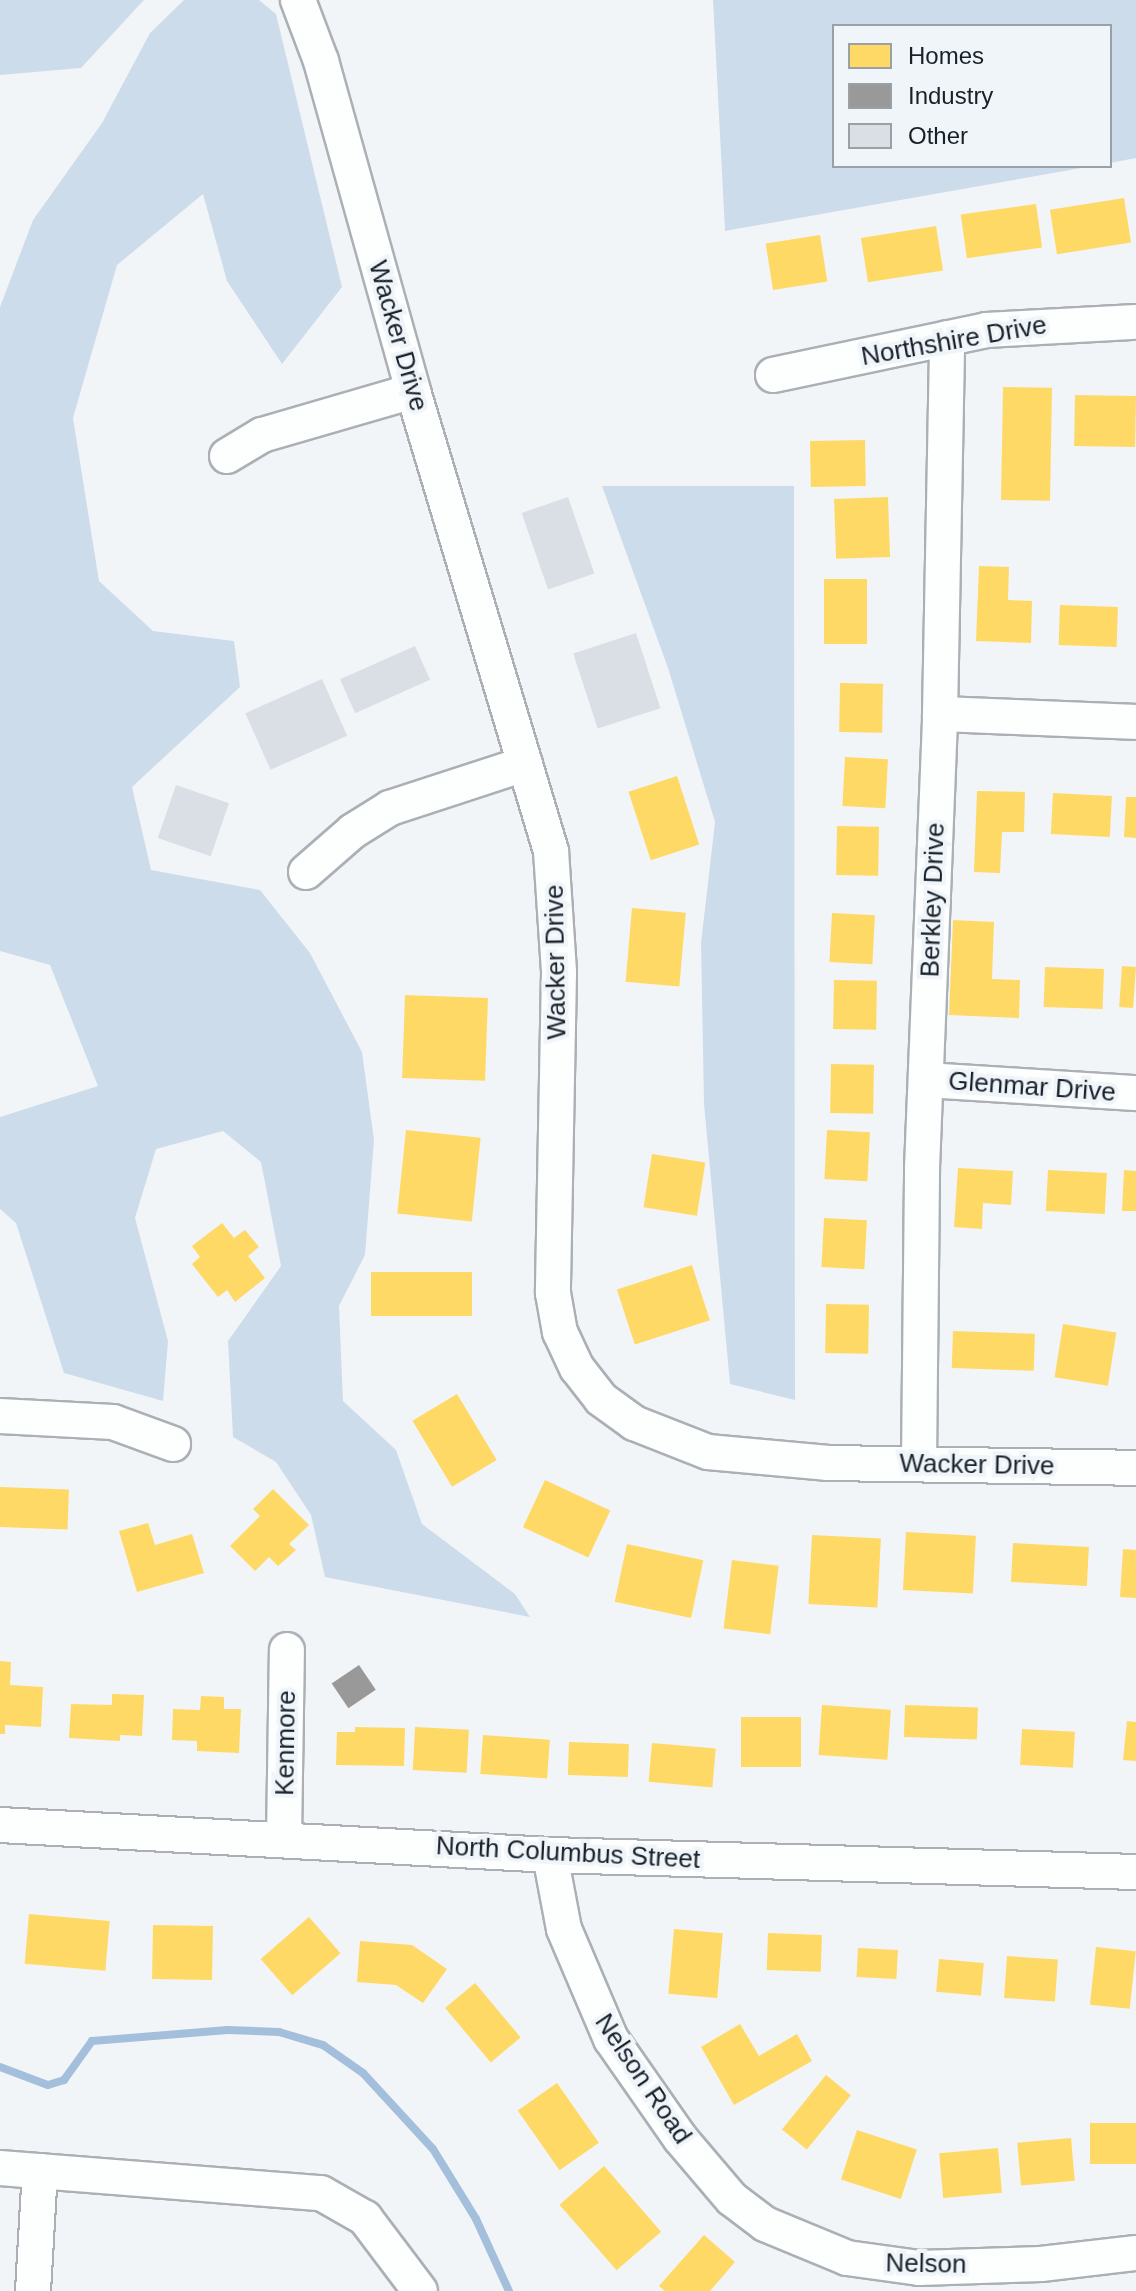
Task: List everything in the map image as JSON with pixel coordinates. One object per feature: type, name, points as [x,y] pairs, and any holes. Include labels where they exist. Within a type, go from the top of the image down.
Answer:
[{"type":"street","name":"Wacker Drive","points":[[298,0],[321,61],[413,391],[551,851],[556,892],[553,1293],[560,1332],[577,1368],[601,1399],[634,1423],[708,1452],[815,1463],[1136,1468]]},
{"type":"street","name":"Northshire Drive","points":[[773,375],[947,338],[1047,323],[1136,322]]},
{"type":"street","name":"Berkley Drive","points":[[919,1463],[947,338]]},
{"type":"street","points":[[227,456],[262,435],[413,391]]},
{"type":"street","points":[[940,714],[1136,722]]},
{"type":"street","points":[[306,872],[353,831],[390,808],[525,764]]},
{"type":"street","name":"Glenmar Drive","points":[[927,1080],[1136,1093]]},
{"type":"street","points":[[0,1416],[113,1422],[173,1444]]},
{"type":"street","name":"Kenmore","points":[[284,1837],[287,1650]]},
{"type":"street","name":"North Columbus Street","points":[[0,1825],[284,1837],[550,1855],[1136,1872]]},
{"type":"street","name":"Nelson Road","points":[[550,1855],[564,1929],[599,2015],[632,2073],[732,2199]]},
{"type":"street","points":[[0,2168],[321,2193],[365,2218],[420,2291]]},
{"type":"street","points":[[33,2291],[40,2171]]},
{"type":"street","name":"Nelson","points":[[732,2199],[801,2243],[878,2264],[1041,2264],[1136,2253]]},
{"type":"shaded area","points":[[0,0],[144,0],[81,68],[0,75]]},
{"type":"shaded area","points":[[184,0],[259,0],[276,14],[342,287],[282,364],[227,281],[203,194],[117,265],[73,418],[99,581],[153,631],[234,641],[240,687],[132,787],[151,870],[260,890],[310,953],[362,1052],[374,1140],[365,1255],[339,1306],[343,1401],[396,1450],[422,1524],[515,1594],[530,1617],[325,1577],[311,1515],[276,1462],[233,1437],[228,1341],[281,1266],[261,1162],[223,1131],[156,1149],[135,1218],[168,1341],[163,1401],[64,1373],[16,1223],[0,1209],[0,1117],[98,1086],[50,965],[0,951],[0,307],[33,220],[102,123],[150,33]]},
{"type":"shaded area","points":[[713,0],[1136,0],[1136,158],[1112,163],[1112,24],[832,24],[832,168],[1082,168],[725,231]]},
{"type":"shaded area","points":[[602,486],[794,486],[795,1400],[730,1384],[704,1104],[701,943],[715,822],[668,668]]},
{"type":"building: Homes","points":[[1124,198],[1131,242],[1057,254],[1050,210]]},
{"type":"building: Homes","points":[[1036,204],[1042,248],[967,258],[961,215]]},
{"type":"building: Homes","points":[[936,226],[943,270],[868,282],[861,238]]},
{"type":"building: Homes","points":[[820,235],[827,281],[773,290],[766,244]]},
{"type":"building: Homes","points":[[1003,387],[1052,388],[1050,501],[1001,500]]},
{"type":"building: Homes","points":[[1075,395],[1136,396],[1135,447],[1074,446]]},
{"type":"building: Homes","points":[[865,440],[866,486],[811,487],[810,441]]},
{"type":"building: Homes","points":[[888,497],[890,557],[836,559],[834,499]]},
{"type":"building: Homes","points":[[979,566],[1009,567],[1008,600],[1032,601],[1031,643],[976,641]]},
{"type":"building: Homes","points":[[824,579],[867,579],[867,644],[824,644]]},
{"type":"building: Homes","points":[[1060,605],[1118,607],[1117,647],[1059,645]]},
{"type":"building: Homes","points":[[840,683],[883,684],[882,733],[839,732]]},
{"type":"building: Homes","points":[[845,757],[888,759],[885,808],[842,806]]},
{"type":"building: Homes","points":[[677,776],[699,844],[651,860],[628,792]]},
{"type":"building: Homes","points":[[977,791],[1025,792],[1024,832],[1002,832],[1000,873],[974,872]]},
{"type":"building: Homes","points":[[1053,793],[1112,796],[1110,837],[1051,834]]},
{"type":"building: Homes","points":[[1126,797],[1136,797],[1136,838],[1124,837]]},
{"type":"building: Homes","points":[[837,826],[879,827],[878,876],[836,875]]},
{"type":"building: Homes","points":[[632,908],[686,913],[679,986],[626,982]]},
{"type":"building: Homes","points":[[832,913],[875,915],[872,964],[829,962]]},
{"type":"building: Homes","points":[[953,920],[994,922],[992,979],[1020,980],[1019,1018],[949,1015]]},
{"type":"building: Homes","points":[[1122,966],[1136,967],[1133,1008],[1119,1007]]},
{"type":"building: Homes","points":[[1045,967],[1104,969],[1103,1009],[1044,1007]]},
{"type":"building: Homes","points":[[834,980],[877,981],[876,1030],[833,1029]]},
{"type":"building: Homes","points":[[405,995],[488,998],[485,1081],[402,1078]]},
{"type":"building: Homes","points":[[831,1064],[874,1065],[873,1114],[830,1113]]},
{"type":"building: Homes","points":[[406,1130],[481,1138],[472,1221],[397,1214]]},
{"type":"building: Homes","points":[[827,1130],[870,1132],[867,1181],[824,1179]]},
{"type":"building: Homes","points":[[652,1154],[705,1162],[697,1216],[644,1207]]},
{"type":"building: Homes","points":[[958,1168],[1013,1171],[1011,1205],[983,1203],[982,1229],[954,1227]]},
{"type":"building: Homes","points":[[1048,1170],[1107,1173],[1105,1214],[1046,1211]]},
{"type":"building: Homes","points":[[1124,1170],[1136,1171],[1136,1211],[1122,1211]]},
{"type":"building: Homes","points":[[824,1218],[867,1220],[864,1269],[821,1267]]},
{"type":"building: Homes","points":[[222,1223],[234,1238],[245,1230],[259,1247],[248,1256],[265,1278],[235,1302],[227,1290],[218,1297],[192,1264],[200,1257],[192,1246]]},
{"type":"building: Homes","points":[[692,1265],[710,1320],[635,1345],[617,1289]]},
{"type":"building: Homes","points":[[371,1272],[472,1272],[472,1316],[371,1316]]},
{"type":"building: Homes","points":[[826,1304],[869,1305],[868,1354],[825,1353]]},
{"type":"building: Homes","points":[[1063,1324],[1116,1332],[1108,1386],[1055,1377]]},
{"type":"building: Homes","points":[[953,1331],[1035,1334],[1034,1371],[952,1368]]},
{"type":"building: Homes","points":[[457,1394],[497,1460],[452,1487],[412,1421]]},
{"type":"building: Homes","points":[[545,1480],[610,1510],[588,1558],[523,1527]]},
{"type":"building: Homes","points":[[0,1487],[69,1489],[68,1529],[0,1527]]},
{"type":"building: Homes","points":[[273,1489],[309,1525],[289,1544],[296,1550],[278,1566],[269,1557],[255,1571],[230,1546],[260,1516],[253,1509]]},
{"type":"building: Homes","points":[[148,1523],[155,1545],[192,1534],[204,1573],[137,1592],[119,1531]]},
{"type":"building: Homes","points":[[906,1532],[976,1536],[973,1594],[903,1590]]},
{"type":"building: Homes","points":[[812,1535],[881,1539],[877,1608],[808,1604]]},
{"type":"building: Homes","points":[[1013,1543],[1089,1547],[1087,1586],[1011,1582]]},
{"type":"building: Homes","points":[[627,1544],[703,1560],[691,1618],[615,1602]]},
{"type":"building: Homes","points":[[1123,1549],[1136,1550],[1136,1598],[1120,1597]]},
{"type":"building: Homes","points":[[732,1560],[779,1566],[770,1634],[724,1628]]},
{"type":"building: Homes","points":[[0,1661],[11,1662],[10,1685],[43,1687],[41,1727],[5,1725],[5,1734],[0,1734]]},
{"type":"building: Homes","points":[[112,1694],[144,1695],[142,1736],[120,1735],[120,1741],[69,1738],[71,1704],[112,1705]]},
{"type":"building: Homes","points":[[201,1696],[224,1697],[224,1709],[241,1709],[239,1753],[197,1751],[197,1741],[172,1740],[173,1709],[200,1710]]},
{"type":"building: Homes","points":[[822,1705],[891,1710],[887,1760],[819,1755]]},
{"type":"building: Homes","points":[[905,1705],[978,1708],[977,1740],[904,1737]]},
{"type":"building: Homes","points":[[741,1717],[801,1717],[801,1767],[741,1767]]},
{"type":"building: Homes","points":[[1127,1721],[1136,1722],[1136,1761],[1123,1760]]},
{"type":"building: Homes","points":[[355,1727],[405,1728],[404,1766],[336,1765],[337,1732],[355,1732]]},
{"type":"building: Homes","points":[[415,1727],[469,1730],[467,1773],[413,1770]]},
{"type":"building: Homes","points":[[1022,1729],[1075,1732],[1073,1768],[1020,1765]]},
{"type":"building: Homes","points":[[483,1735],[550,1740],[547,1779],[480,1774]]},
{"type":"building: Homes","points":[[569,1742],[629,1744],[628,1777],[568,1775]]},
{"type":"building: Homes","points":[[652,1743],[716,1749],[712,1787],[649,1782]]},
{"type":"building: Homes","points":[[29,1914],[110,1921],[105,1971],[25,1964]]},
{"type":"building: Homes","points":[[309,1917],[340,1953],[292,1995],[261,1959]]},
{"type":"building: Homes","points":[[153,1925],[213,1926],[212,1980],[152,1979]]},
{"type":"building: Homes","points":[[674,1929],[723,1933],[717,1998],[668,1994]]},
{"type":"building: Homes","points":[[768,1933],[822,1935],[821,1972],[767,1970]]},
{"type":"building: Homes","points":[[360,1941],[412,1945],[447,1969],[423,2003],[396,1985],[357,1982]]},
{"type":"building: Homes","points":[[1096,1947],[1136,1951],[1130,2009],[1090,2005]]},
{"type":"building: Homes","points":[[858,1948],[898,1950],[896,1979],[856,1977]]},
{"type":"building: Homes","points":[[1007,1956],[1058,1960],[1055,2001],[1004,1998]]},
{"type":"building: Homes","points":[[939,1959],[984,1963],[981,1996],[936,1992]]},
{"type":"building: Homes","points":[[475,1983],[521,2037],[491,2062],[445,2008]]},
{"type":"building: Homes","points":[[740,2024],[759,2056],[797,2034],[812,2061],[734,2105],[701,2047]]},
{"type":"building: Homes","points":[[826,2075],[851,2095],[807,2150],[782,2129]]},
{"type":"building: Homes","points":[[557,2083],[599,2143],[560,2170],[518,2111]]},
{"type":"building: Homes","points":[[1090,2123],[1136,2123],[1136,2164],[1090,2164]]},
{"type":"building: Homes","points":[[857,2130],[917,2149],[901,2199],[841,2179]]},
{"type":"building: Homes","points":[[1071,2138],[1075,2181],[1021,2186],[1017,2143]]},
{"type":"building: Homes","points":[[998,2148],[1002,2193],[943,2198],[939,2153]]},
{"type":"building: Homes","points":[[604,2166],[661,2232],[617,2270],[559,2205]]},
{"type":"building: Homes","points":[[704,2235],[735,2262],[710,2291],[665,2291],[659,2286]]},
{"type":"building: Industry","points":[[359,1665],[376,1690],[348,1708],[332,1683]]},
{"type":"building: Other","points":[[568,497],[594,574],[548,590],[522,513]]},
{"type":"building: Other","points":[[636,633],[660,708],[598,729],[573,653]]},
{"type":"building: Other","points":[[415,646],[430,680],[355,713],[340,679]]},
{"type":"building: Other","points":[[322,679],[347,736],[270,770],[245,713]]},
{"type":"building: Other","points":[[176,785],[229,803],[211,856],[158,838]]},
{"type":"waterway","points":[[0,2067],[48,2085],[64,2080],[92,2041],[228,2030],[279,2032],[323,2045],[363,2073],[433,2149],[476,2219],[509,2291]]}]
